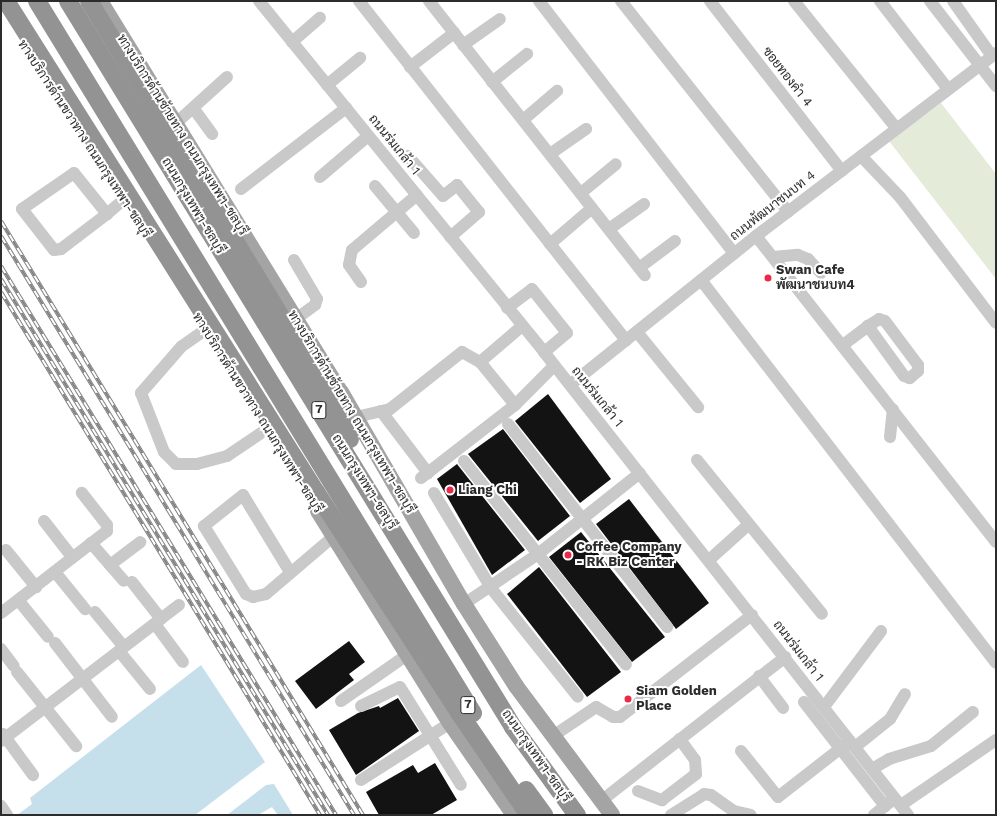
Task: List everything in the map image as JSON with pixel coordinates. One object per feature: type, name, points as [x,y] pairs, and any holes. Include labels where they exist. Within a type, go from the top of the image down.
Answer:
[{"type":"highway","points":[[6,1],[316,492],[460,714],[529,815]]},
{"type":"highway","points":[[20,1],[263,394],[311,466],[338,493]]},
{"type":"highway","name":"ถนนกรุงเทพฯ-ชลบุรี","points":[[37,1],[491,741],[544,815]]},
{"type":"highway","name":"ถนนกรุงเทพฯ-ชลบุรี","points":[[68,1],[360,474],[513,727],[577,815]]},
{"type":"highway","points":[[89,1],[314,371],[351,441],[360,474]]},
{"type":"main road","name":"ทางบริการด้านซ้ายทาง ถนนกรุงเทพฯ-ชลบุรี","points":[[100,1],[356,417],[464,604],[552,736],[612,815]]},
{"type":"main road","name":"ทางบริการด้านขวาทาง ถนนกรุงเทพฯ-ชลบุรี","points":[[1,9],[124,199],[450,723],[514,815]]},
{"type":"street","name":"ถนนร่มเกล้า 1","points":[[259,1],[640,472],[824,707],[849,746],[872,769],[908,815]]},
{"type":"street","points":[[358,1],[626,340]]},
{"type":"street","points":[[539,1],[734,253]]},
{"type":"street","points":[[621,1],[679,77],[788,212]]},
{"type":"street","name":"ซอยทองคำ 4","points":[[710,1],[842,171]]},
{"type":"street","points":[[794,1],[897,128]]},
{"type":"street","points":[[930,1],[996,86]]},
{"type":"street","points":[[953,1],[994,55]]},
{"type":"street","points":[[881,3],[948,89]]},
{"type":"street","points":[[436,4],[463,45],[642,271],[675,241]]},
{"type":"street","points":[[292,42],[320,18]]},
{"type":"street","points":[[463,45],[500,19]]},
{"type":"street","points":[[410,67],[454,33]]},
{"type":"street","points":[[492,82],[527,54]]},
{"type":"street","name":"ถนนพัฒนาชนบท 4","points":[[570,385],[734,253],[994,55]]},
{"type":"street","points":[[327,85],[360,58]]},
{"type":"street","points":[[176,124],[194,109],[207,92],[227,77]]},
{"type":"street","points":[[523,120],[557,91]]},
{"type":"street","points":[[241,189],[346,108]]},
{"type":"street","points":[[194,109],[212,134]]},
{"type":"street","points":[[550,154],[586,129]]},
{"type":"street","points":[[320,177],[368,136]]},
{"type":"street","points":[[408,156],[443,196],[457,185],[479,212],[450,237]]},
{"type":"street","points":[[861,156],[900,197],[996,323]]},
{"type":"street","points":[[581,193],[616,164]]},
{"type":"street","points":[[107,214],[74,173],[22,210],[57,251],[107,214],[124,199]]},
{"type":"street","points":[[375,186],[414,233]]},
{"type":"street","points":[[361,282],[349,265],[349,257],[396,211],[417,195]]},
{"type":"street","points":[[609,229],[644,204]]},
{"type":"street","points":[[550,244],[592,208]]},
{"type":"street","points":[[756,236],[996,542]]},
{"type":"street","points":[[773,257],[798,255],[808,259],[821,273]]},
{"type":"street","points":[[294,260],[317,299],[315,305],[296,319]]},
{"type":"street","points":[[701,280],[996,663]]},
{"type":"street","points":[[507,308],[532,288],[567,333],[544,352]]},
{"type":"street","points":[[843,345],[868,326],[879,319],[885,321],[918,365],[918,371],[906,378],[868,326]]},
{"type":"street","points":[[480,362],[522,326]]},
{"type":"street","points":[[206,330],[181,347],[141,393],[164,452],[176,464],[197,464],[227,456],[267,429]]},
{"type":"street","points":[[637,332],[698,407]]},
{"type":"street","points":[[356,417],[381,411],[398,404],[462,352],[480,362],[514,405]]},
{"type":"street","points":[[381,411],[424,475],[514,405],[554,366]]},
{"type":"street","points":[[890,436],[893,409]]},
{"type":"street","points":[[508,424],[667,627]]},
{"type":"street","points":[[697,460],[748,525],[822,614]]},
{"type":"street","points":[[464,461],[626,665]]},
{"type":"street","points":[[464,604],[491,588],[538,554],[640,472]]},
{"type":"street","points":[[1,613],[55,572],[108,528],[82,493]]},
{"type":"street","points":[[434,493],[491,588],[578,697]]},
{"type":"street","points":[[290,572],[243,495],[204,526],[246,594],[253,598],[266,594],[334,536]]},
{"type":"street","points":[[44,521],[72,558]]},
{"type":"street","points":[[709,560],[748,525]]},
{"type":"street","points":[[110,565],[140,542]]},
{"type":"street","points":[[91,543],[110,565],[128,582],[158,621],[183,662]]},
{"type":"street","points":[[6,550],[36,587]]},
{"type":"street","points":[[55,572],[122,649],[150,689]]},
{"type":"street","points":[[19,600],[83,678],[112,717]]},
{"type":"street","points":[[33,775],[4,736],[179,605]]},
{"type":"street","points":[[552,736],[596,707],[613,717],[620,717],[752,615]]},
{"type":"street","points":[[824,707],[881,631]]},
{"type":"street","points":[[1,650],[76,746]]},
{"type":"street","points":[[342,701],[407,655]]},
{"type":"street","points":[[601,801],[784,657]]},
{"type":"street","points":[[759,676],[783,708]]},
{"type":"street","points":[[361,706],[400,687],[461,785]]},
{"type":"street","points":[[741,751],[778,797],[849,746],[890,719],[906,694]]},
{"type":"street","points":[[804,702],[849,746],[885,806]]},
{"type":"street","points":[[872,769],[889,759],[931,746],[973,712]]},
{"type":"street","points":[[361,780],[450,723]]},
{"type":"street","points":[[638,792],[662,800],[696,774],[695,760],[680,739]]},
{"type":"street","points":[[874,815],[885,806],[898,802],[996,740]]},
{"type":"street","points":[[671,815],[704,794],[711,795],[734,811],[751,815]]},
{"type":"street","points":[[1,806],[7,815]]},
{"type":"green space","points":[[941,103],[996,174],[996,279],[889,141]]},
{"type":"water","points":[[201,665],[265,762],[195,815],[17,815],[32,804],[30,798]]},
{"type":"water","points":[[274,784],[293,815],[278,815],[272,807],[258,815],[227,815],[266,785]]},
{"type":"building","points":[[548,394],[611,479],[580,503],[515,421]]},
{"type":"building","points":[[503,429],[570,516],[538,541],[468,454]]},
{"type":"building","points":[[457,464],[525,550],[492,575],[437,479]]},
{"type":"building","points":[[629,499],[709,603],[676,629],[596,524]]},
{"type":"building","points":[[581,532],[665,637],[632,662],[549,557]]},
{"type":"building","points":[[539,567],[621,672],[587,697],[507,594]]},
{"type":"building","points":[[349,641],[365,662],[349,674],[354,680],[316,709],[295,681]]},
{"type":"building","points":[[398,698],[419,731],[356,775],[329,730],[358,713],[379,706],[380,708]]},
{"type":"building","points":[[435,763],[457,800],[431,815],[379,815],[366,792],[413,765],[418,773]]},
{"type":"railway","points":[[1,221],[363,815]]},
{"type":"railway","points":[[1,236],[354,815]]},
{"type":"railway","points":[[1,266],[336,815]]},
{"type":"railway","points":[[1,279],[328,815]]},
{"type":"railway","points":[[1,292],[320,815]]},
{"type":"place","name":"Swan Cafe พัฒนาชนบท4","points":[[768,278]]},
{"type":"place","name":"Liang Chi","points":[[450,490]]},
{"type":"place","name":"Coffee Company - RK Biz Center","points":[[568,555]]},
{"type":"place","name":"Siam Golden Place","points":[[628,699]]}]
